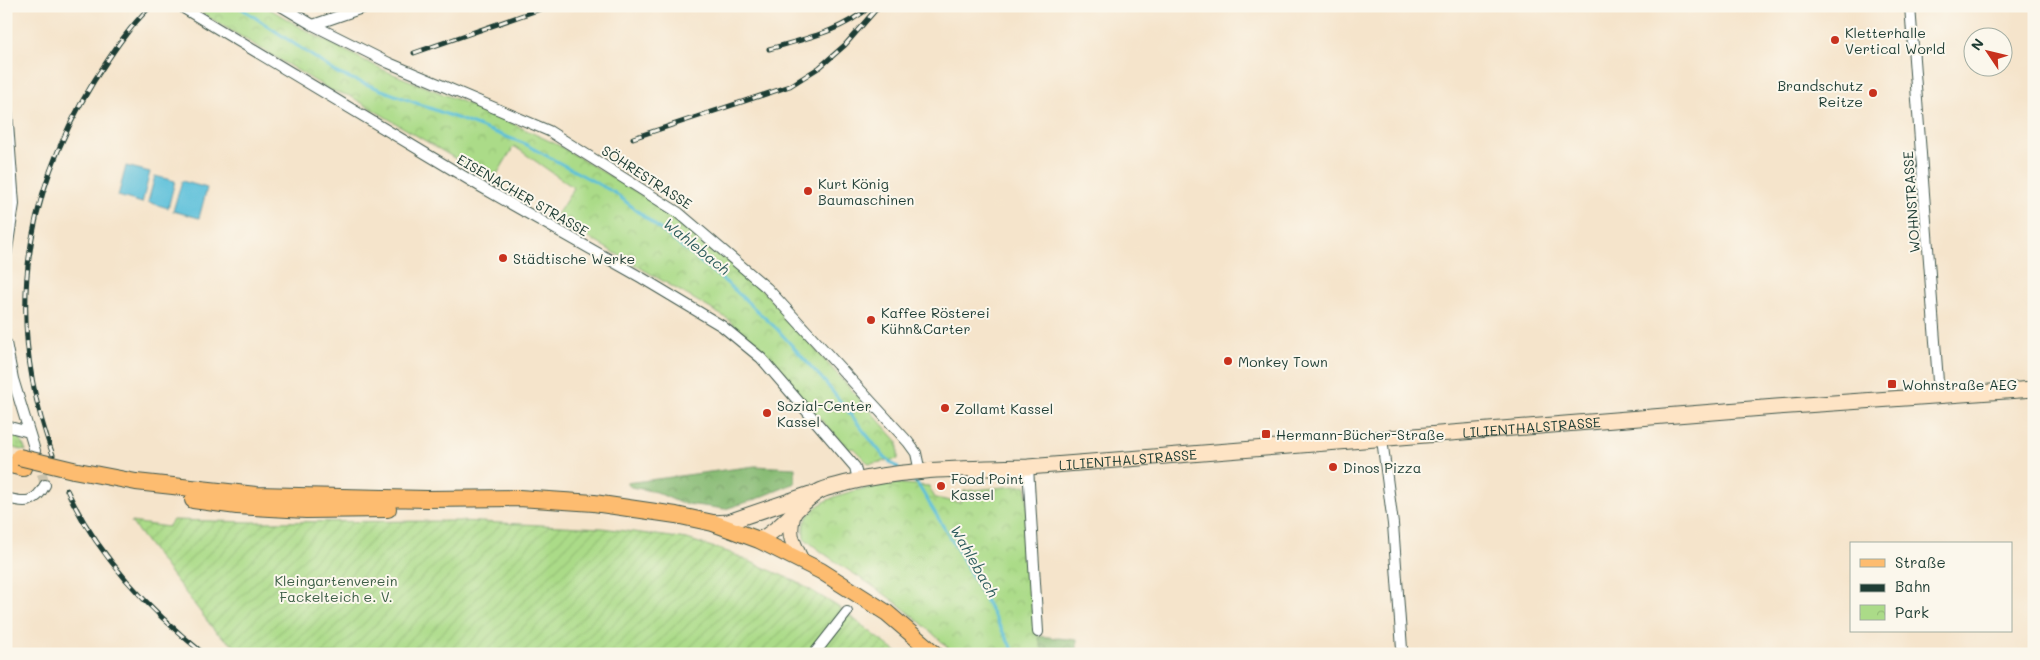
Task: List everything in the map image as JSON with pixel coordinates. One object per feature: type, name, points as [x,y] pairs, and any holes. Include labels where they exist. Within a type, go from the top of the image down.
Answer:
[{"type":"main road","name":"LILIENTHALSTRASSE","points":[[759,540],[776,530],[819,491],[858,480],[911,473],[1028,467],[1382,438],[2034,389]]},
{"type":"main road","points":[[14,461],[128,490],[237,506],[306,510],[519,509],[600,513],[698,529],[743,545],[820,580]]},
{"type":"main road","points":[[75,475],[256,495],[519,498],[594,503],[713,523],[759,540],[801,560],[887,613],[935,654]]},
{"type":"main road","points":[[713,523],[728,522],[819,491]]},
{"type":"main road","points":[[759,540],[764,521],[773,506]]},
{"type":"main road","points":[[794,512],[790,535],[801,560]]},
{"type":"main road","points":[[743,545],[759,540]]},
{"type":"main road","points":[[759,540],[863,607],[896,631],[922,654]]},
{"type":"street","name":"SÖHRESTRASSE","points":[[281,6],[313,25],[389,63],[549,131],[680,212],[767,288],[908,442],[916,452],[911,473]]},
{"type":"street","points":[[313,25],[368,6]]},
{"type":"street","name":"WOHNSTRASSE","points":[[1910,6],[1939,395]]},
{"type":"street","name":"EISENACHER STRASSE","points":[[185,9],[483,188],[642,278],[722,326],[761,358],[855,467],[858,480]]},
{"type":"street","points":[[6,97],[14,204],[6,256]]},
{"type":"street","points":[[6,342],[14,379],[35,451]]},
{"type":"street","points":[[6,426],[30,432]]},
{"type":"street","points":[[1382,438],[1393,524],[1402,649]]},
{"type":"street","points":[[1028,467],[1038,632]]},
{"type":"street","points":[[6,498],[26,502],[33,500],[41,493],[45,485]]},
{"type":"street","points":[[814,654],[847,612]]},
{"type":"green space","points":[[190,6],[265,6],[312,34],[386,71],[488,112],[558,145],[675,215],[762,290],[898,442],[898,459],[869,464],[853,448],[848,449],[728,319],[555,218],[574,188],[514,146],[493,181],[350,96],[330,90]]},
{"type":"green space","points":[[6,434],[20,438],[26,451],[6,446]]},
{"type":"green space","points":[[755,466],[795,468],[795,483],[754,500],[725,509],[680,503],[656,492],[631,487],[626,483]]},
{"type":"green space","points":[[891,483],[929,486],[935,498],[961,503],[964,491],[1026,485],[1038,636],[1044,654],[954,654],[913,616],[804,538],[805,522],[819,505],[842,494]]},
{"type":"green space","name":"Kleingartenverein Fackelteich e. V.","points":[[173,520],[253,522],[460,521],[602,528],[687,539],[728,552],[797,582],[837,606],[899,654],[245,654],[215,631],[131,522],[168,527]]},
{"type":"green space","points":[[1038,636],[1077,640],[1077,654],[1044,654]]},
{"type":"water","points":[[126,166],[150,172],[142,203],[118,196]]},
{"type":"water","points":[[155,176],[175,181],[168,208],[148,202]]},
{"type":"water","points":[[182,181],[207,188],[199,218],[173,211]]},
{"type":"waterway","name":"Wahlebach","points":[[238,6],[339,74],[523,143],[615,193],[728,284],[777,329],[825,382],[885,458],[898,468]]},
{"type":"waterway","name":"Wahlebach","points":[[911,478],[917,483],[960,554],[1015,654]]},
{"type":"tunnel","points":[[38,459],[45,485]]},
{"type":"railway","points":[[53,455],[38,406],[29,358],[26,310],[28,264],[36,217],[50,171],[69,126],[94,81],[113,52],[135,23],[151,6]]},
{"type":"railway","points":[[414,53],[549,6]]},
{"type":"railway","points":[[769,49],[835,28],[871,6]]},
{"type":"railway","points":[[633,138],[790,86],[820,67],[845,45],[879,6]]},
{"type":"railway","points":[[67,490],[93,537],[126,580],[163,619],[204,654]]},
{"type":"place","name":"Kletterhalle Vertical World","points":[[1835,40]]},
{"type":"place","name":"Brandschutz Reitze","points":[[1873,93]]},
{"type":"place","name":"Kurt König Baumaschinen","points":[[808,191]]},
{"type":"place","name":"Städtische Werke","points":[[503,258]]},
{"type":"place","name":"Kaffee Rösterei Kühn&Carter","points":[[871,320]]},
{"type":"place","name":"Monkey Town","points":[[1228,361]]},
{"type":"place","name":"Wohnstraße AEG","points":[[1892,384]]},
{"type":"place","name":"Zollamt Kassel","points":[[945,408]]},
{"type":"place","name":"Sozial-Center Kassel","points":[[767,413]]},
{"type":"place","name":"Hermann-Bücher-Straße","points":[[1266,434]]},
{"type":"place","name":"Dinos Pizza","points":[[1333,467]]},
{"type":"place","name":"Food Point Kassel","points":[[941,486]]}]
